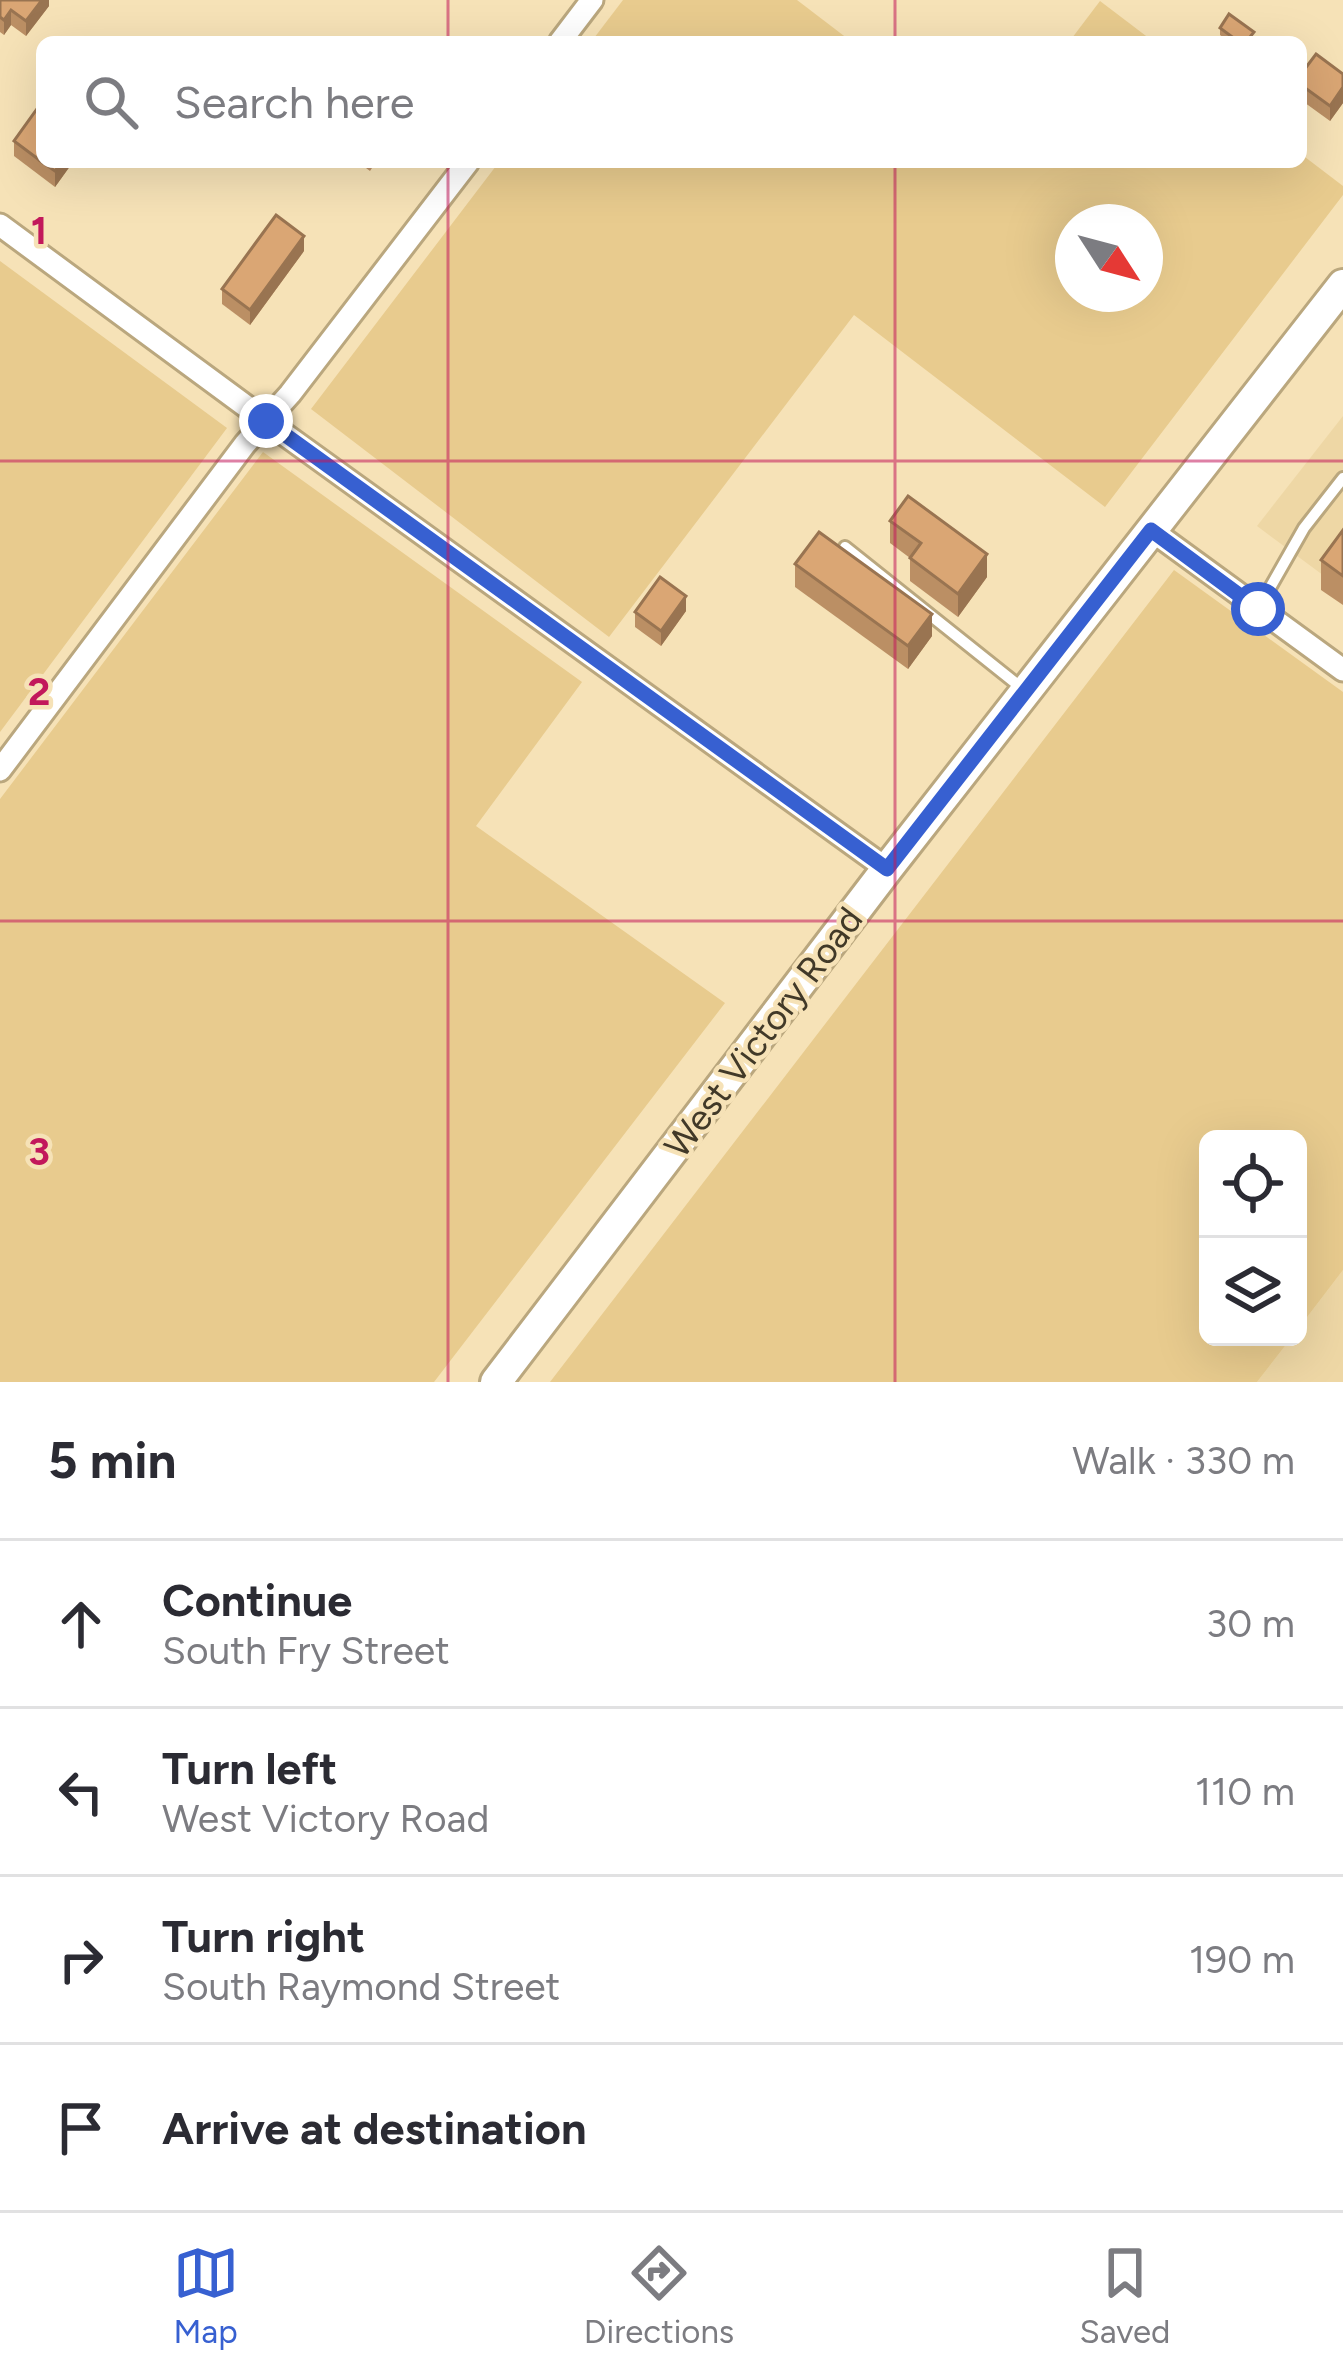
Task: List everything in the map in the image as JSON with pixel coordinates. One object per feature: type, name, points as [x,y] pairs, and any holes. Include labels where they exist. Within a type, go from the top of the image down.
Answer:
[{"type":"main road","name":"West Victory Road","points":[[496,1382],[887,869],[1343,285]]},
{"type":"street","points":[[565,36],[592,0]]},
{"type":"street","points":[[0,770],[245,444],[290,394],[463,168]]},
{"type":"street","points":[[0,225],[887,869]]},
{"type":"street","points":[[1151,530],[1343,670]]},
{"type":"lane","points":[[1258,609],[1304,529],[1343,478]]},
{"type":"lane","points":[[845,547],[1026,691]]},
{"type":"shaded area","points":[[623,0],[797,0],[844,36],[596,36]]},
{"type":"shaded area","points":[[1100,1],[1146,36],[1074,36]]},
{"type":"shaded area","points":[[1307,159],[1343,186],[1343,195],[1105,507],[854,315],[609,637],[311,409],[494,168],[1307,168]]},
{"type":"shaded area","points":[[0,261],[227,428],[0,732]]},
{"type":"shaded area","points":[[1343,416],[1343,590],[1257,526]]},
{"type":"shaded area","points":[[263,452],[582,682],[476,826],[725,1003],[434,1382],[0,1382],[0,799]]},
{"type":"shaded area","points":[[1174,570],[1343,692],[1343,1270],[1307,1317],[1307,1130],[1199,1130],[1199,1346],[1285,1346],[1257,1382],[550,1382]]},
{"type":"shaded area","points":[[1343,1270],[1343,1382],[1257,1382],[1285,1346],[1307,1346],[1307,1317]]},
{"type":"building","points":[[0,0],[42,0],[26,21],[11,10],[4,20],[0,17]]},
{"type":"building","points":[[1229,14],[1254,32],[1231,36],[1220,28]]},
{"type":"building","points":[[1316,54],[1343,74],[1343,87],[1330,106],[1307,89],[1307,66]]},
{"type":"building","points":[[36,110],[36,158],[14,141]]},
{"type":"building","points":[[276,215],[304,236],[250,310],[222,289]]},
{"type":"building","points":[[908,496],[987,554],[958,594],[910,558],[921,543],[890,521]]},
{"type":"building","points":[[1343,530],[1343,576],[1321,560]]},
{"type":"building","points":[[819,532],[932,614],[908,646],[795,564]]},
{"type":"building","points":[[660,577],[686,596],[661,631],[635,612]]},
{"type":"route","points":[[266,421],[887,869],[1151,530],[1258,609]]}]
